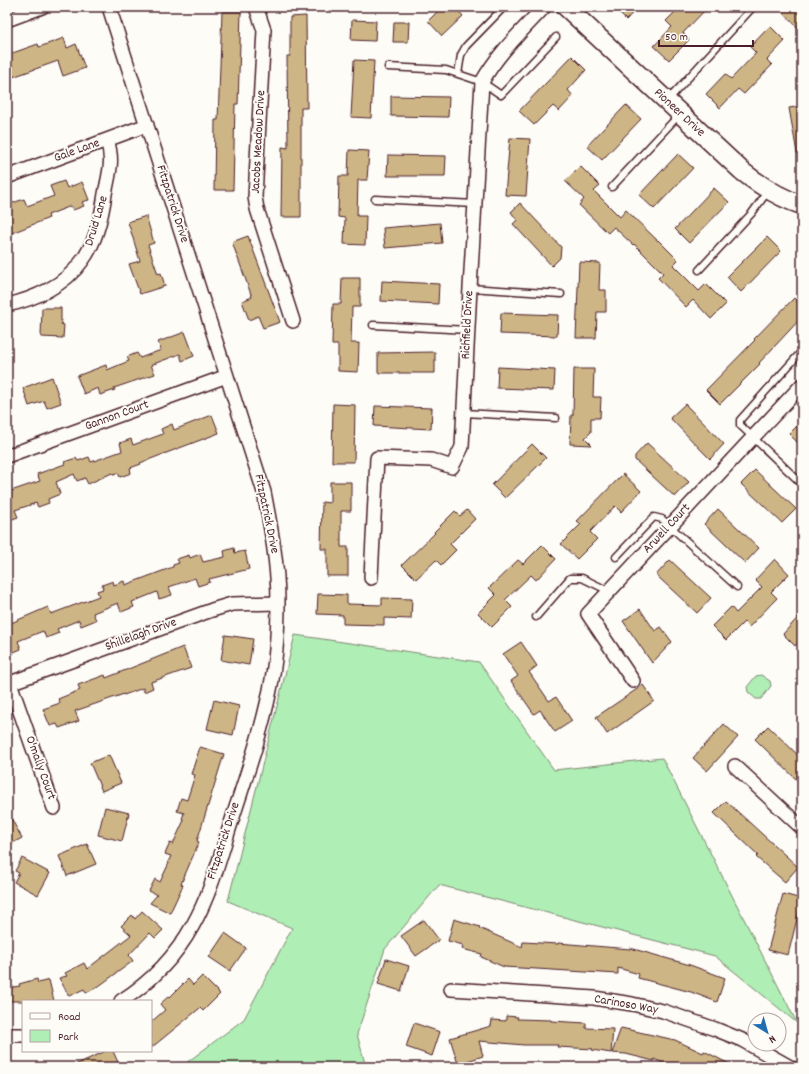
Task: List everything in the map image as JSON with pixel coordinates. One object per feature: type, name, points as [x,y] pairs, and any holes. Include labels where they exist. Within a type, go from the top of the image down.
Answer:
[{"type":"street","points":[[7,20],[42,7]]},
{"type":"street","name":"Fitzpatrick Drive","points":[[109,7],[264,492],[274,548],[278,603],[271,688],[261,727],[213,877],[202,906],[193,926],[167,962],[149,980],[122,1000]]},
{"type":"street","name":"Jacobs Meadow Drive","points":[[256,7],[264,30],[255,197],[257,209],[293,321]]},
{"type":"street","name":"Richfield Drive","points":[[371,578],[377,458],[431,460],[452,467],[462,447],[482,82],[490,67],[499,56],[544,7]]},
{"type":"street","name":"Pioneer Drive","points":[[568,8],[743,172],[769,190],[792,202],[802,205]]},
{"type":"street","name":"Gale Lane","points":[[7,177],[147,125]]},
{"type":"street","name":"Druid Lane","points":[[7,305],[30,298],[62,282],[83,260],[92,242],[105,198],[111,161],[111,152],[107,140]]},
{"type":"street","name":"Gannon Court","points":[[7,456],[227,376]]},
{"type":"street","name":"Arwell Court","points":[[633,681],[588,614],[802,385]]},
{"type":"street","name":"Shillelagh Drive","points":[[8,683],[232,604],[278,603]]},
{"type":"street","name":"O'mally Court","points":[[8,683],[54,808]]},
{"type":"street","points":[[735,766],[802,828]]},
{"type":"street","name":"Carinoso Way","points":[[451,989],[594,998],[663,1011],[716,1029],[742,1040],[790,1067]]},
{"type":"street","points":[[7,1035],[22,1035]]},
{"type":"lane","points":[[458,74],[461,56],[466,46],[504,7]]},
{"type":"lane","points":[[666,101],[753,7]]},
{"type":"lane","points":[[388,67],[446,70],[482,82],[501,95],[556,37]]},
{"type":"lane","points":[[612,187],[680,114]]},
{"type":"lane","points":[[699,270],[752,213],[769,190]]},
{"type":"lane","points":[[374,199],[475,204]]},
{"type":"lane","points":[[470,288],[561,294]]},
{"type":"lane","points":[[373,325],[468,330]]},
{"type":"lane","points":[[802,351],[740,420],[740,425],[802,484]]},
{"type":"lane","points":[[464,413],[556,418]]},
{"type":"lane","points":[[616,557],[654,517],[662,519],[737,587]]},
{"type":"lane","points":[[536,617],[570,578],[582,578],[609,591]]},
{"type":"green space","points":[[295,635],[479,662],[554,770],[662,758],[797,1023],[787,1015],[787,1012],[784,1012],[715,956],[439,885],[385,949],[357,1034],[366,1067],[181,1067],[244,1019],[292,928],[228,901]]},
{"type":"green space","points":[[761,675],[770,681],[771,686],[761,699],[756,699],[748,692],[747,687],[756,676]]},
{"type":"building","points":[[442,7],[455,7],[463,16],[442,36],[428,21]]},
{"type":"building","points":[[613,7],[638,7],[626,20]]},
{"type":"building","points":[[680,7],[708,7],[683,33],[689,40],[669,60],[654,46],[672,27],[666,21]]},
{"type":"building","points":[[778,7],[802,7],[802,32]]},
{"type":"building","points":[[222,12],[241,12],[238,104],[235,104],[233,190],[214,190],[215,120],[218,120]]},
{"type":"building","points":[[306,16],[307,108],[301,108],[301,217],[281,217],[282,147],[288,148],[287,56],[290,56],[290,17]]},
{"type":"building","points":[[352,20],[376,21],[375,41],[351,40]]},
{"type":"building","points":[[394,22],[409,22],[408,42],[393,42]]},
{"type":"building","points":[[770,26],[785,41],[767,60],[772,65],[744,94],[738,89],[720,108],[706,94],[725,74],[731,79],[756,53],[750,47]]},
{"type":"building","points":[[64,38],[67,48],[76,44],[85,68],[63,76],[58,61],[7,79],[7,55],[38,44],[39,47]]},
{"type":"building","points":[[572,56],[586,70],[568,90],[573,96],[559,111],[553,106],[534,125],[519,111]]},
{"type":"building","points":[[354,60],[374,61],[371,118],[351,117]]},
{"type":"building","points":[[391,96],[449,97],[448,117],[391,116]]},
{"type":"building","points":[[626,105],[641,119],[602,160],[587,146]]},
{"type":"building","points":[[802,106],[802,153],[797,153],[789,108]]},
{"type":"building","points":[[510,138],[530,139],[526,196],[505,195]]},
{"type":"building","points":[[349,150],[369,151],[367,180],[358,180],[357,216],[366,216],[365,245],[344,244],[345,218],[338,217],[339,176],[348,176]]},
{"type":"building","points":[[678,154],[693,168],[654,209],[639,195]]},
{"type":"building","points":[[388,155],[446,156],[445,176],[387,176]]},
{"type":"building","points":[[580,166],[600,186],[594,191],[620,217],[626,210],[678,260],[673,265],[699,291],[706,284],[726,304],[711,319],[693,300],[686,307],[658,278],[663,273],[634,244],[633,245],[614,227],[608,233],[579,205],[584,199],[565,181]]},
{"type":"building","points":[[64,181],[67,188],[82,182],[89,200],[82,202],[84,206],[73,210],[71,206],[48,215],[49,218],[7,235],[7,205],[24,199],[27,206],[54,196],[50,186]]},
{"type":"building","points":[[714,188],[729,202],[689,243],[675,229]]},
{"type":"building","points":[[520,203],[561,247],[560,258],[552,266],[513,224],[517,220],[511,212]]},
{"type":"building","points":[[146,216],[154,243],[148,245],[158,274],[161,273],[165,286],[140,294],[129,264],[140,261],[128,222]]},
{"type":"building","points":[[440,223],[442,243],[385,248],[383,228]]},
{"type":"building","points":[[248,236],[280,322],[263,328],[258,316],[249,320],[242,301],[252,297],[232,242]]},
{"type":"building","points":[[767,237],[781,251],[741,292],[727,277]]},
{"type":"building","points":[[579,262],[600,263],[599,290],[606,290],[606,312],[597,312],[596,338],[576,338]]},
{"type":"building","points":[[342,278],[360,278],[360,307],[352,307],[351,343],[359,343],[358,372],[338,371],[338,345],[332,345],[333,304],[341,304]]},
{"type":"building","points":[[382,281],[439,284],[438,304],[381,301]]},
{"type":"building","points":[[794,298],[802,306],[802,317],[759,363],[760,364],[720,404],[706,390]]},
{"type":"building","points":[[42,308],[61,308],[61,324],[64,325],[63,338],[41,337]]},
{"type":"building","points":[[501,313],[558,315],[557,336],[500,334]]},
{"type":"building","points":[[185,332],[194,356],[182,361],[180,354],[151,365],[155,374],[114,388],[115,390],[100,395],[98,388],[84,394],[77,376],[106,365],[107,370],[129,361],[127,357],[137,353],[140,358],[161,350],[158,342]]},
{"type":"building","points":[[435,352],[435,373],[378,373],[378,353]]},
{"type":"building","points":[[498,367],[555,370],[554,390],[497,388]]},
{"type":"building","points":[[574,369],[594,369],[593,397],[601,397],[600,418],[591,418],[591,432],[585,438],[592,445],[570,444],[571,415],[573,415]]},
{"type":"building","points":[[52,377],[61,403],[47,408],[44,401],[29,406],[23,388]]},
{"type":"building","points":[[333,404],[355,405],[354,462],[332,462]]},
{"type":"building","points":[[685,404],[724,444],[710,459],[670,418]]},
{"type":"building","points":[[375,406],[432,408],[431,429],[374,426]]},
{"type":"building","points":[[212,415],[219,433],[140,463],[141,464],[130,468],[131,473],[120,477],[118,473],[112,473],[88,484],[85,478],[77,481],[74,474],[56,482],[60,494],[48,499],[49,503],[38,507],[36,503],[15,510],[18,517],[7,521],[7,491],[8,492],[40,481],[37,474],[65,464],[64,462],[76,458],[78,461],[89,457],[91,462],[122,451],[120,443],[131,439],[133,445],[163,434],[161,429],[172,424],[174,430]]},
{"type":"building","points":[[802,421],[802,447],[789,434]]},
{"type":"building","points":[[647,443],[689,482],[675,497],[635,460],[635,456]]},
{"type":"building","points":[[532,444],[546,458],[505,498],[492,485]]},
{"type":"building","points":[[755,470],[796,509],[782,523],[741,484]]},
{"type":"building","points":[[623,474],[641,491],[621,512],[615,506],[590,532],[597,539],[577,559],[561,544],[581,524],[577,521]]},
{"type":"building","points":[[330,482],[351,482],[351,511],[341,511],[341,547],[348,547],[348,576],[327,576],[327,549],[321,549],[322,502],[330,503]]},
{"type":"building","points":[[718,509],[759,548],[745,563],[704,524]]},
{"type":"building","points":[[467,510],[475,519],[450,544],[456,550],[441,565],[436,560],[416,579],[402,565],[455,511],[460,516]]},
{"type":"building","points":[[542,545],[556,559],[536,580],[531,575],[505,600],[512,607],[492,627],[478,613],[496,595],[489,588],[518,560],[523,564]]},
{"type":"building","points":[[234,548],[235,553],[245,551],[249,569],[209,579],[210,582],[198,586],[195,578],[169,587],[172,595],[159,599],[157,592],[132,602],[134,607],[121,612],[118,603],[93,613],[96,620],[81,626],[79,620],[57,629],[59,633],[46,638],[43,631],[18,641],[21,649],[7,655],[7,616],[11,623],[48,607],[51,614],[99,596],[97,591],[103,589],[102,585],[113,581],[114,585],[124,581],[125,585],[173,567],[173,565],[179,563],[177,559],[189,555],[190,558],[200,554],[203,562],[225,557],[224,551]]},
{"type":"building","points":[[775,559],[789,574],[771,592],[777,598],[749,627],[744,622],[726,640],[712,626],[731,607],[736,613],[762,587],[755,580]]},
{"type":"building","points":[[670,560],[711,598],[697,613],[656,575]]},
{"type":"building","points":[[318,594],[347,595],[347,604],[382,605],[382,598],[412,599],[411,619],[384,618],[384,625],[343,624],[343,615],[317,614]]},
{"type":"building","points":[[640,609],[655,631],[661,627],[672,642],[652,663],[623,621]]},
{"type":"building","points":[[802,613],[802,638],[795,646],[783,634]]},
{"type":"building","points":[[225,635],[253,639],[249,665],[221,660]]},
{"type":"building","points":[[521,642],[537,666],[529,672],[549,701],[556,697],[572,721],[555,732],[540,710],[534,714],[511,681],[518,676],[503,654]]},
{"type":"building","points":[[183,647],[191,668],[151,682],[153,688],[144,692],[143,688],[75,711],[79,721],[59,728],[57,724],[50,726],[43,709],[60,703],[58,699],[80,690],[78,685],[105,675],[106,678]]},
{"type":"building","points":[[643,685],[654,701],[607,734],[596,717]]},
{"type":"building","points":[[214,700],[239,706],[233,735],[207,729]]},
{"type":"building","points":[[724,724],[738,737],[707,771],[693,758]]},
{"type":"building","points":[[768,726],[802,759],[802,785],[755,739]]},
{"type":"building","points":[[200,747],[224,754],[197,841],[199,842],[181,884],[183,885],[170,913],[150,903],[157,895],[149,891],[155,879],[160,882],[169,863],[168,862],[171,856],[165,854],[170,843],[173,844],[184,820],[182,819],[184,813],[177,811],[181,798],[187,800],[195,775],[191,774]]},
{"type":"building","points":[[109,755],[121,783],[102,791],[90,763]]},
{"type":"building","points":[[726,801],[798,867],[785,882],[756,857],[758,855],[714,813]]},
{"type":"building","points":[[105,807],[129,813],[122,841],[98,835]]},
{"type":"building","points":[[7,811],[22,838],[7,846]]},
{"type":"building","points":[[87,844],[96,864],[67,876],[59,856]]},
{"type":"building","points":[[22,858],[50,873],[38,895],[14,882],[19,873],[15,871]]},
{"type":"building","points":[[783,894],[802,899],[788,955],[768,950]]},
{"type":"building","points":[[142,911],[163,930],[155,938],[150,933],[129,955],[133,961],[99,986],[86,993],[84,989],[69,996],[59,978],[67,976],[65,973],[84,963],[87,969],[131,935],[121,926],[132,915],[135,919]]},
{"type":"building","points":[[454,919],[480,927],[479,928],[522,947],[523,942],[630,948],[690,965],[725,978],[717,1002],[691,992],[638,978],[639,974],[618,968],[618,974],[504,967],[481,957],[482,954],[462,949],[463,945],[448,941]]},
{"type":"building","points":[[424,920],[439,940],[416,956],[401,936]]},
{"type":"building","points":[[225,933],[246,948],[230,971],[209,957]]},
{"type":"building","points":[[386,959],[409,966],[401,991],[378,984]]},
{"type":"building","points":[[202,976],[220,994],[203,1011],[200,1008],[152,1047],[152,1021],[165,1010],[160,1004],[169,996],[170,997],[188,979],[193,985]]},
{"type":"building","points":[[37,979],[38,983],[49,980],[54,1000],[7,1001],[7,988],[20,986],[19,984]]},
{"type":"building","points":[[506,1016],[518,1017],[517,1019],[586,1023],[586,1028],[613,1029],[611,1053],[592,1050],[593,1049],[557,1047],[558,1045],[524,1045],[479,1041],[483,1056],[458,1064],[450,1038],[491,1026],[492,1020],[506,1021]]},
{"type":"building","points":[[414,1023],[440,1032],[432,1056],[406,1047]]},
{"type":"building","points":[[621,1028],[675,1040],[703,1053],[704,1051],[735,1067],[672,1067],[654,1059],[654,1061],[626,1054],[612,1053]]},
{"type":"building","points":[[104,1052],[113,1052],[120,1067],[70,1067]]}]
